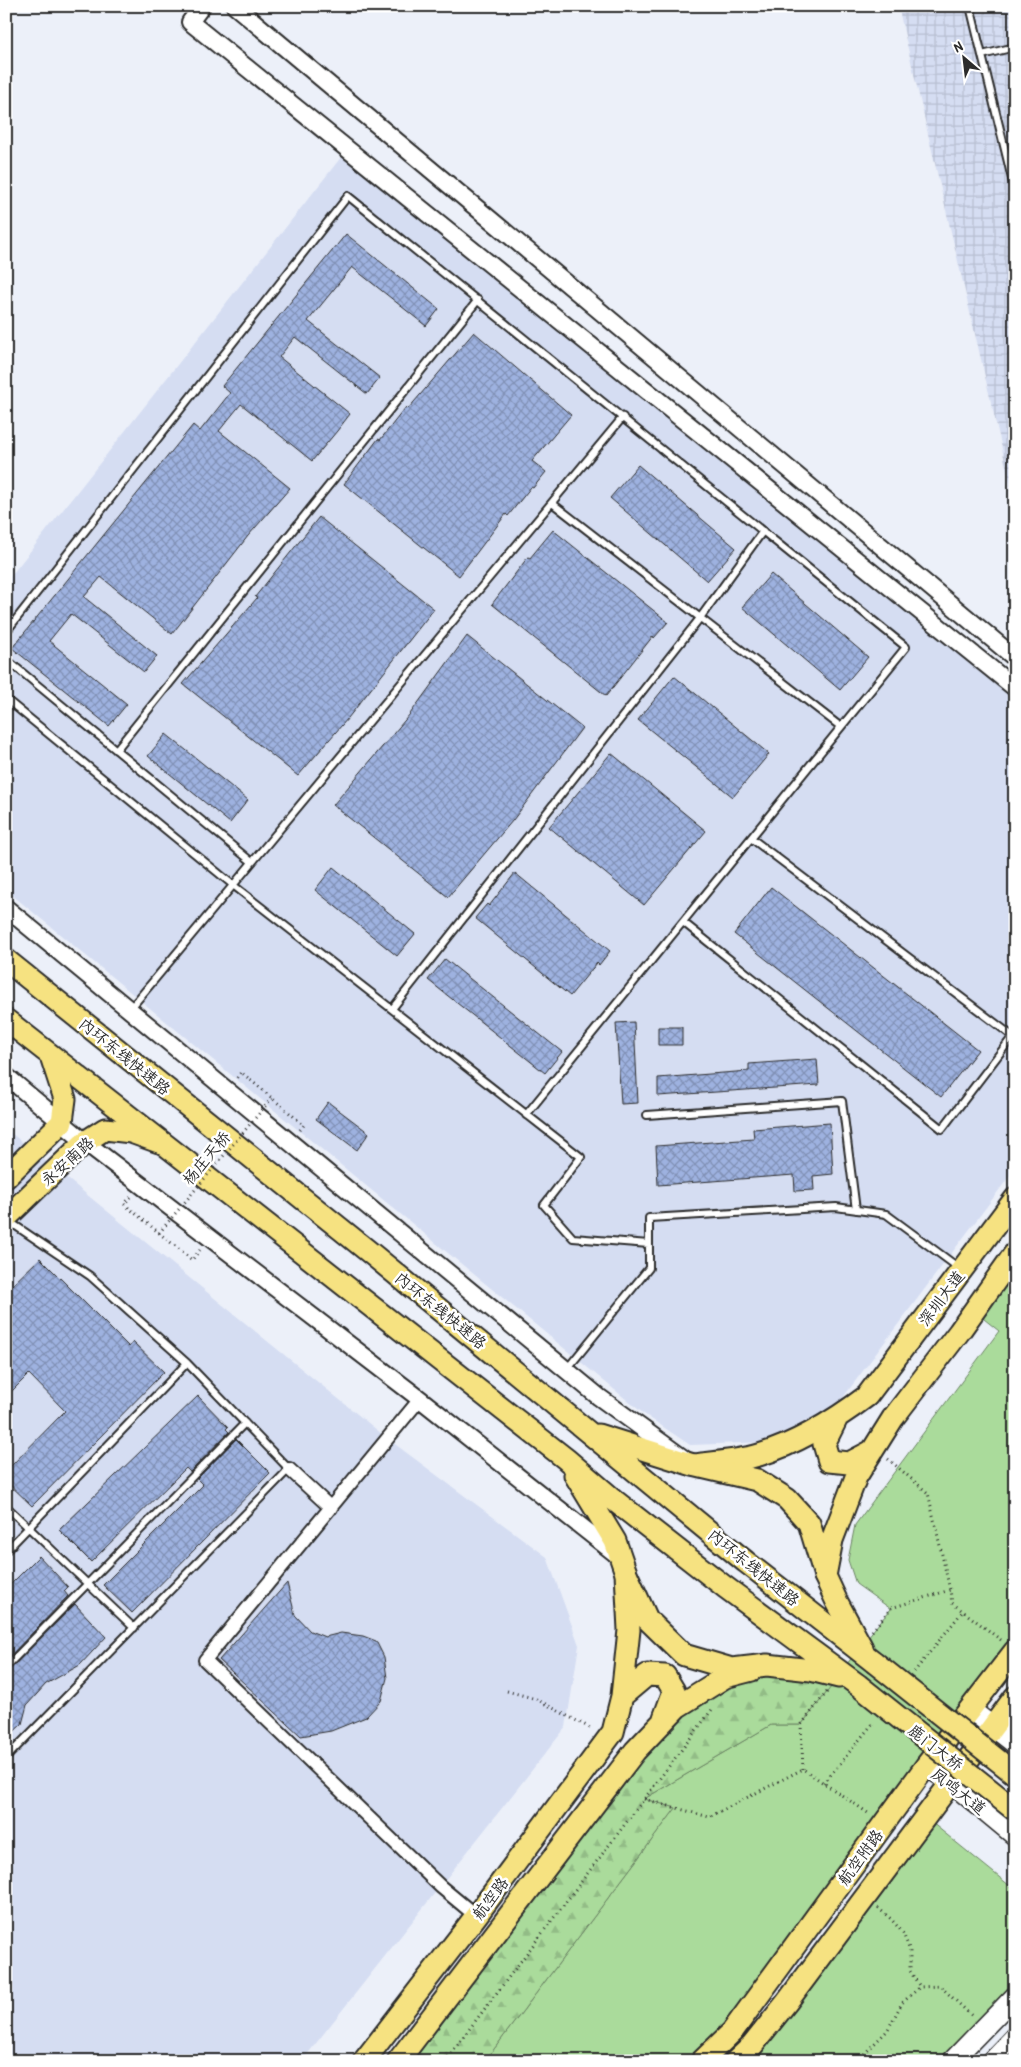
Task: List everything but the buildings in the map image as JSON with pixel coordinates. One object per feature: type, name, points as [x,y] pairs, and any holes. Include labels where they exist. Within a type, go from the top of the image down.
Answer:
[{"type":"main road","name":"内环东线快速路","points":[[6,960],[590,1433],[740,1557],[867,1655]]},
{"type":"main road","name":"内环东线快速路","points":[[6,1020],[566,1459],[615,1501],[849,1680]]},
{"type":"main road","name":"永安南路","points":[[6,1177],[62,1122],[65,1099],[51,1056]]},
{"type":"main road","name":"永安南路","points":[[6,1219],[85,1142],[105,1128],[131,1132],[166,1145]]},
{"type":"main road","name":"深圳大道","points":[[693,1465],[758,1456],[799,1440],[836,1420],[867,1396],[1015,1199]]},
{"type":"main road","name":"深圳大道","points":[[825,1576],[832,1540],[856,1477],[893,1418],[959,1332],[1015,1253]]},
{"type":"main road","points":[[836,1420],[824,1444],[829,1461],[849,1463],[873,1449]]},
{"type":"main road","points":[[590,1433],[693,1465],[757,1480],[787,1499],[809,1523],[825,1576],[836,1602],[867,1655]]},
{"type":"main road","points":[[566,1459],[615,1541],[623,1565],[647,1619],[684,1655],[732,1669],[767,1666],[811,1670],[849,1680]]},
{"type":"main road","points":[[611,1736],[622,1696],[629,1630],[623,1565]]},
{"type":"main road","name":"航空附路","points":[[702,2061],[732,2032],[926,1766],[970,1709],[1011,1648]]},
{"type":"main road","name":"鹿门大桥","points":[[867,1655],[1015,1774]]},
{"type":"main road","name":"航空路","points":[[398,2061],[635,1750],[677,1707],[725,1677],[767,1666]]},
{"type":"main road","points":[[622,1696],[647,1675],[665,1676],[674,1692],[662,1723]]},
{"type":"main road","name":"鹿门大桥","points":[[849,1680],[1015,1810]]},
{"type":"main road","name":"航空附路","points":[[736,2061],[752,2046],[787,2002],[1015,1697]]},
{"type":"main road","points":[[970,1709],[1015,1744]]},
{"type":"main road","name":"航空路","points":[[364,2061],[611,1736]]},
{"type":"main road","name":"凤鸣大道","points":[[926,1766],[951,1783],[1015,1836]]},
{"type":"main road","points":[[952,2061],[1015,1996]]},
{"type":"main road","points":[[991,2061],[1015,2036]]},
{"type":"street","points":[[202,6],[190,22],[1015,688]]},
{"type":"street","points":[[235,6],[1015,658]]},
{"type":"street","points":[[6,908],[599,1397],[693,1465]]},
{"type":"street","points":[[6,1076],[85,1142],[420,1398],[623,1565]]},
{"type":"street","points":[[420,1398],[205,1660],[440,1887],[476,1916]]},
{"type":"street","points":[[289,1469],[331,1508]]},
{"type":"lane","points":[[970,6],[1015,191]]},
{"type":"lane","points":[[982,55],[1015,48]]},
{"type":"lane","points":[[6,632],[348,196],[624,417],[906,647],[526,1115]]},
{"type":"lane","points":[[116,750],[478,300]]},
{"type":"lane","points":[[129,1010],[624,417]]},
{"type":"lane","points":[[552,503],[841,727]]},
{"type":"lane","points":[[392,1010],[700,618],[763,531]]},
{"type":"lane","points":[[6,659],[252,862]]},
{"type":"lane","points":[[6,699],[233,885],[580,1158],[544,1206],[572,1238],[649,1244]]},
{"type":"lane","points":[[683,922],[942,1130],[1014,1037],[751,838]]},
{"type":"lane","points":[[647,1116],[842,1101],[856,1210]]},
{"type":"lane","points":[[566,1370],[649,1268],[649,1218],[836,1207],[886,1214],[962,1270]]},
{"type":"lane","points":[[6,1219],[90,1276],[187,1363],[289,1469],[6,1758]]},
{"type":"lane","points":[[6,1551],[187,1363]]},
{"type":"lane","points":[[6,1667],[245,1423]]},
{"type":"lane","points":[[6,1506],[134,1628]]},
{"type":"path","points":[[241,1072],[304,1125]]},
{"type":"path","name":"杨庄天桥","points":[[159,1233],[272,1098]]},
{"type":"path","points":[[124,1204],[192,1260]]},
{"type":"path","points":[[873,1449],[928,1493],[952,1604],[1011,1648]]},
{"type":"path","points":[[867,1655],[892,1608],[950,1590]]},
{"type":"path","points":[[803,1769],[801,1725],[849,1680]]},
{"type":"path","points":[[506,1691],[536,1699],[611,1736]]},
{"type":"path","points":[[445,2061],[715,1705]]},
{"type":"path","points":[[644,1799],[709,1817],[803,1769]]},
{"type":"path","points":[[803,1769],[884,1824]]},
{"type":"path","points":[[866,1898],[891,1919],[903,1933],[910,1951],[910,1971],[920,1987]]},
{"type":"path","points":[[857,2061],[887,2031],[902,2003],[920,1987],[940,1986],[984,2027]]},
{"type":"path","points":[[766,2061],[807,2056],[821,2061]]},
{"type":"shaded area","points":[[898,6],[1015,6],[1015,504]]},
{"type":"shaded area","points":[[346,151],[1015,697],[1015,1169],[826,1420],[767,1442],[690,1445],[644,1414],[6,890],[6,582]]},
{"type":"shaded area","points":[[6,1129],[388,1439],[547,1557],[579,1645],[566,1727],[302,2061],[6,2061]]},
{"type":"green space","points":[[1015,1253],[1015,1651],[702,2061],[485,2061],[676,1808],[644,1799],[771,1725],[801,1725],[891,1609],[856,1584],[848,1560],[855,1525],[999,1331],[974,1311]]},
{"type":"green space","points":[[767,1665],[839,1677],[801,1725],[771,1725],[644,1799],[676,1808],[485,2061],[398,2061],[677,1707]]},
{"type":"green space","points":[[926,1818],[1015,1890],[1015,1996],[952,2061],[736,2061]]}]
